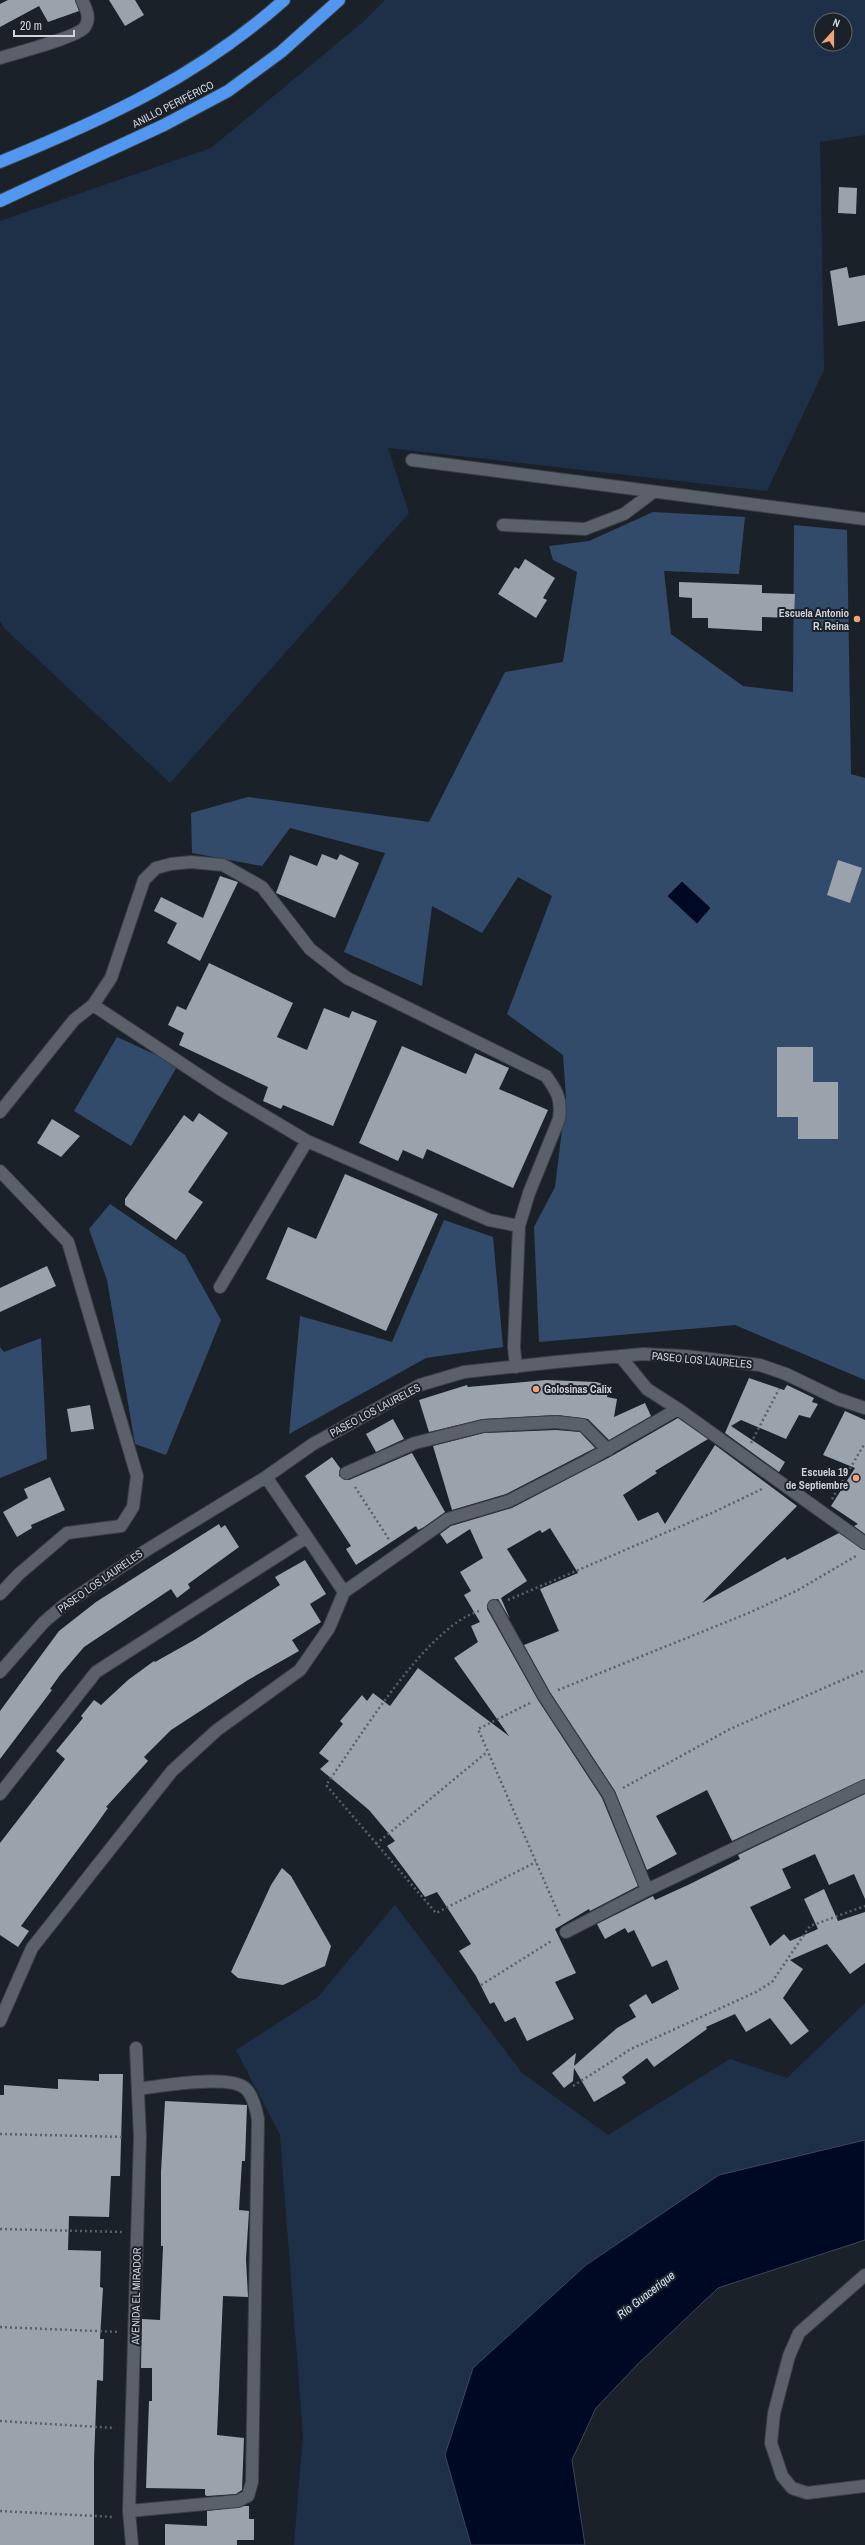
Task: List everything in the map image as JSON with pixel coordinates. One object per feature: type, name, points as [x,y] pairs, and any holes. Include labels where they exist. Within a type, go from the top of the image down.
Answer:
[{"type":"highway","name":"ANILLO PERIFÉRICO","points":[[0,162],[50,142],[148,96],[219,54],[284,0]]},
{"type":"highway","name":"ANILLO PERIFÉRICO","points":[[0,201],[164,125],[228,91],[281,52],[339,0]]},
{"type":"street","points":[[0,58],[77,33],[87,22],[88,14],[82,0]]},
{"type":"street","points":[[412,460],[652,493],[865,519]]},
{"type":"street","points":[[502,525],[585,529],[624,514],[652,493]]},
{"type":"street","points":[[0,1112],[74,1020],[93,1005],[111,978],[144,880],[156,868],[171,864],[191,862],[224,865],[262,886],[310,949],[347,978],[546,1076],[559,1094],[561,1107],[560,1119],[530,1193],[519,1226],[514,1347],[516,1367]]},
{"type":"street","points":[[93,1005],[220,1089],[307,1141],[489,1220],[519,1226]]},
{"type":"street","points":[[220,1287],[307,1141]]},
{"type":"street","points":[[0,1171],[68,1242],[137,1476],[133,1507],[121,1526],[67,1533],[19,1574],[0,1594]]},
{"type":"street","name":"PASEO LOS LAURELES","points":[[0,1672],[44,1622],[64,1605],[145,1551],[266,1477],[313,1444],[420,1385],[464,1372],[643,1354],[720,1360],[760,1365],[786,1374],[838,1399],[865,1408]]},
{"type":"street","points":[[620,1356],[647,1389],[678,1409],[777,1482],[865,1543]]},
{"type":"street","points":[[0,2021],[32,1948],[172,1771],[217,1730],[300,1670],[329,1628],[344,1592],[448,1519],[509,1501],[608,1450],[678,1409]]},
{"type":"street","points":[[346,1473],[415,1443],[483,1426],[556,1422],[583,1425],[608,1450]]},
{"type":"street","points":[[266,1477],[344,1592]]},
{"type":"street","points":[[0,1794],[96,1672],[307,1537]]},
{"type":"street","points":[[494,1606],[544,1696],[609,1795],[647,1890]]},
{"type":"street","points":[[566,1932],[647,1890],[865,1786]]},
{"type":"street","name":"AVENIDA EL MIRADOR","points":[[132,2545],[130,2514],[140,2137],[136,2048]]},
{"type":"street","points":[[130,2514],[238,2500],[248,2496],[252,2474],[258,2119],[254,2101],[244,2087],[221,2080],[138,2089]]},
{"type":"street","points":[[865,2275],[798,2334],[788,2356],[774,2413],[771,2443],[782,2476],[792,2488],[807,2493],[865,2486]]},
{"type":"path","points":[[745,1457],[786,1374]]},
{"type":"path","points":[[823,1514],[865,1443]]},
{"type":"path","points":[[346,1473],[398,1554]]},
{"type":"path","points":[[536,1862],[436,1913],[326,1785],[410,1668],[440,1634],[468,1614],[494,1606],[714,1512],[777,1482]]},
{"type":"path","points":[[481,1985],[566,1932],[478,1729],[544,1696],[751,1612],[798,1590],[858,1555]]},
{"type":"path","points":[[609,1795],[692,1752],[730,1729],[865,1670]]},
{"type":"path","points":[[376,1844],[487,1752]]},
{"type":"path","points":[[573,2086],[631,2049],[743,1998],[772,1982],[810,1926],[865,1906]]},
{"type":"path","points":[[0,2134],[140,2137]]},
{"type":"path","points":[[0,2229],[137,2232]]},
{"type":"path","points":[[0,2327],[136,2332]]},
{"type":"path","points":[[0,2421],[133,2429]]},
{"type":"path","points":[[0,2511],[130,2514]]},
{"type":"shaded area","points":[[385,0],[865,0],[865,135],[820,142],[824,370],[767,491],[388,448],[409,513],[170,783],[4,628],[0,621],[0,221],[211,148],[364,21]]},
{"type":"shaded area","points":[[653,512],[745,517],[739,574],[664,571],[671,634],[743,686],[793,692],[794,525],[847,530],[851,774],[865,778],[865,1380],[735,1325],[539,1342],[534,1227],[555,1187],[566,1097],[563,1055],[507,1014],[552,896],[518,877],[482,933],[432,906],[422,986],[344,952],[385,853],[290,828],[262,866],[192,853],[191,813],[248,797],[429,822],[505,672],[563,662],[577,572],[553,560],[549,546],[589,541]]},
{"type":"shaded area","points":[[117,1037],[178,1065],[131,1146],[74,1111]]},
{"type":"shaded area","points":[[110,1204],[185,1255],[221,1320],[166,1455],[135,1444],[107,1280],[89,1229]]},
{"type":"shaded area","points":[[444,1220],[493,1237],[503,1347],[426,1358],[289,1434],[300,1316],[392,1342]]},
{"type":"shaded area","points":[[41,1338],[47,1459],[0,1478],[0,1347],[4,1352]]},
{"type":"shaded area","points":[[395,1905],[522,2073],[608,2135],[730,2059],[787,2078],[865,2003],[865,2158],[703,2195],[487,2545],[294,2545],[303,2435],[280,2135],[236,2050],[318,1997]]},
{"type":"water","points":[[682,881],[711,908],[697,924],[667,896]]},
{"type":"water","name":"Río Guacerique","points":[[865,2140],[865,2240],[718,2288],[639,2363],[596,2408],[572,2460],[585,2545],[471,2545],[445,2455],[473,2368],[586,2265],[719,2175]]},
{"type":"building","points":[[8,0],[75,0],[79,11],[48,22],[39,6],[0,27],[0,4]]},
{"type":"building","points":[[109,0],[135,0],[144,15],[125,26]]},
{"type":"building","points":[[839,187],[857,188],[856,214],[838,213]]},
{"type":"building","points":[[847,267],[849,278],[865,275],[865,321],[838,326],[830,271]]},
{"type":"building","points":[[525,559],[555,578],[543,598],[547,600],[536,618],[498,594],[515,567],[519,569]]},
{"type":"building","points":[[679,582],[762,585],[762,593],[795,594],[794,618],[762,617],[762,631],[708,628],[708,618],[692,618],[692,598],[679,597]]},
{"type":"building","points":[[322,854],[337,860],[340,854],[359,863],[335,918],[276,893],[290,855],[317,866]]},
{"type":"building","points":[[838,860],[862,868],[850,903],[827,895]]},
{"type":"building","points":[[220,876],[238,882],[200,961],[167,943],[177,923],[154,911],[161,897],[203,918]]},
{"type":"building","points":[[209,963],[293,1003],[277,1037],[307,1050],[324,1008],[349,1018],[352,1011],[377,1021],[333,1126],[283,1105],[281,1109],[263,1101],[268,1087],[179,1045],[184,1033],[168,1025],[177,1006],[186,1010]]},
{"type":"building","points":[[402,1046],[466,1074],[475,1053],[509,1068],[499,1089],[548,1110],[513,1188],[427,1149],[423,1159],[403,1150],[398,1161],[359,1143]]},
{"type":"building","points":[[777,1047],[813,1047],[813,1082],[838,1082],[838,1139],[798,1139],[798,1117],[777,1117]]},
{"type":"building","points":[[199,1113],[228,1133],[188,1192],[203,1202],[176,1240],[125,1205],[125,1199],[184,1115],[193,1122]]},
{"type":"building","points":[[52,1119],[80,1136],[61,1157],[37,1143]]},
{"type":"building","points":[[345,1174],[438,1214],[386,1331],[266,1279],[288,1227],[316,1239]]},
{"type":"building","points":[[47,1266],[56,1286],[0,1312],[0,1288]]},
{"type":"building","points":[[749,1378],[784,1390],[787,1385],[814,1398],[812,1402],[818,1404],[810,1418],[799,1415],[786,1439],[741,1420],[731,1426],[785,1462],[779,1472],[725,1433]]},
{"type":"building","points":[[546,1380],[596,1382],[610,1386],[607,1397],[617,1399],[614,1417],[645,1403],[651,1416],[609,1440],[588,1419],[557,1415],[483,1419],[429,1432],[419,1400],[467,1385],[468,1387]]},
{"type":"building","points":[[90,1405],[94,1429],[71,1432],[67,1409]]},
{"type":"building","points":[[845,1411],[865,1420],[865,1534],[854,1526],[858,1524],[831,1506],[855,1468],[823,1455]]},
{"type":"building","points":[[678,1418],[708,1439],[655,1471],[657,1473],[623,1495],[638,1521],[658,1512],[665,1524],[715,1445],[797,1506],[702,1603],[785,1557],[787,1560],[839,1533],[865,1550],[865,1779],[732,1841],[707,1790],[656,1816],[677,1854],[647,1870],[615,1791],[550,1692],[524,1645],[559,1631],[540,1589],[578,1573],[550,1528],[542,1533],[540,1530],[507,1549],[527,1581],[501,1598],[510,1619],[498,1599],[490,1600],[487,1609],[538,1700],[602,1798],[638,1886],[590,1911],[589,1909],[555,1929],[576,1973],[555,1982],[574,2019],[527,2041],[515,2017],[505,2022],[494,2002],[490,2004],[476,1976],[459,1951],[471,1944],[437,1892],[425,1897],[387,1846],[395,1841],[369,1810],[320,1769],[329,1761],[319,1753],[343,1724],[340,1721],[362,1695],[367,1701],[373,1693],[390,1706],[418,1668],[509,1736],[454,1658],[478,1642],[471,1626],[480,1622],[464,1595],[471,1591],[460,1572],[483,1558],[470,1529],[447,1544],[440,1534],[451,1526],[512,1508],[610,1457]]},
{"type":"building","points":[[393,1419],[404,1439],[376,1452],[366,1434]]},
{"type":"building","points":[[556,1430],[580,1432],[595,1448],[506,1494],[452,1510],[433,1446],[484,1433]]},
{"type":"building","points":[[412,1453],[445,1512],[418,1530],[416,1526],[356,1565],[346,1549],[351,1546],[305,1476],[332,1457],[340,1468],[339,1476],[349,1480]]},
{"type":"building","points":[[50,1477],[65,1510],[31,1525],[32,1528],[17,1537],[3,1512],[28,1498],[24,1489]]},
{"type":"building","points":[[219,1524],[221,1528],[225,1525],[239,1547],[188,1584],[190,1588],[177,1598],[171,1589],[84,1647],[60,1675],[50,1689],[52,1690],[0,1759],[0,1711],[59,1631],[96,1602]]},
{"type":"building","points":[[305,1560],[326,1594],[310,1604],[321,1622],[292,1640],[299,1651],[248,1680],[171,1730],[144,1757],[148,1761],[106,1807],[108,1808],[96,1825],[21,1926],[29,1931],[18,1947],[0,1935],[0,1843],[65,1759],[56,1751],[83,1718],[81,1716],[94,1700],[101,1705],[128,1680],[154,1661],[155,1662],[196,1639],[280,1585],[275,1577]]},
{"type":"building","points":[[865,1794],[865,1899],[854,1874],[829,1885],[815,1854],[782,1869],[791,1888],[750,1907],[770,1946],[784,1934],[790,1941],[818,1929],[804,1899],[824,1889],[838,1921],[865,1912],[865,1963],[850,1974],[827,1944],[790,1960],[803,1969],[783,1998],[809,2031],[791,2045],[770,2018],[746,2032],[735,2014],[706,2027],[707,2029],[654,2067],[647,2058],[622,2077],[626,2083],[594,2102],[574,2068],[573,2081],[564,2088],[552,2073],[576,2053],[574,2066],[617,2028],[636,2017],[629,2005],[646,1994],[652,2004],[679,1989],[667,1960],[652,1967],[634,1930],[628,1933],[625,1928],[605,1939],[597,1924],[653,1896],[655,1900],[690,1884],[740,1859],[738,1855]]},
{"type":"building","points":[[282,1868],[291,1876],[331,1946],[325,1966],[283,1985],[238,1978],[231,1972],[271,1885]]},
{"type":"building","points":[[99,2074],[123,2074],[120,2176],[111,2176],[109,2217],[69,2216],[68,2250],[101,2251],[100,2287],[103,2288],[100,2339],[104,2339],[103,2381],[97,2380],[94,2461],[94,2545],[0,2545],[0,2095],[4,2095],[4,2085],[58,2089],[58,2079],[99,2081]]},
{"type":"building","points":[[165,2101],[247,2105],[245,2161],[242,2161],[239,2210],[249,2211],[246,2259],[248,2297],[223,2296],[217,2435],[244,2438],[242,2490],[236,2494],[207,2496],[205,2495],[205,2489],[146,2488],[149,2401],[152,2401],[152,2368],[141,2368],[142,2319],[160,2320],[163,2246],[161,2246],[161,2172]]},
{"type":"building","points":[[249,2506],[249,2519],[254,2519],[254,2540],[237,2540],[237,2545],[165,2545],[165,2524],[207,2526],[207,2511]]},
{"type":"place","name":"Escuela Antonio R. Reina","points":[[857,619]]},
{"type":"place","name":"Golosinas Calix","points":[[536,1389]]},
{"type":"place","name":"Escuela 19 de Septiembre","points":[[856,1478]]}]
